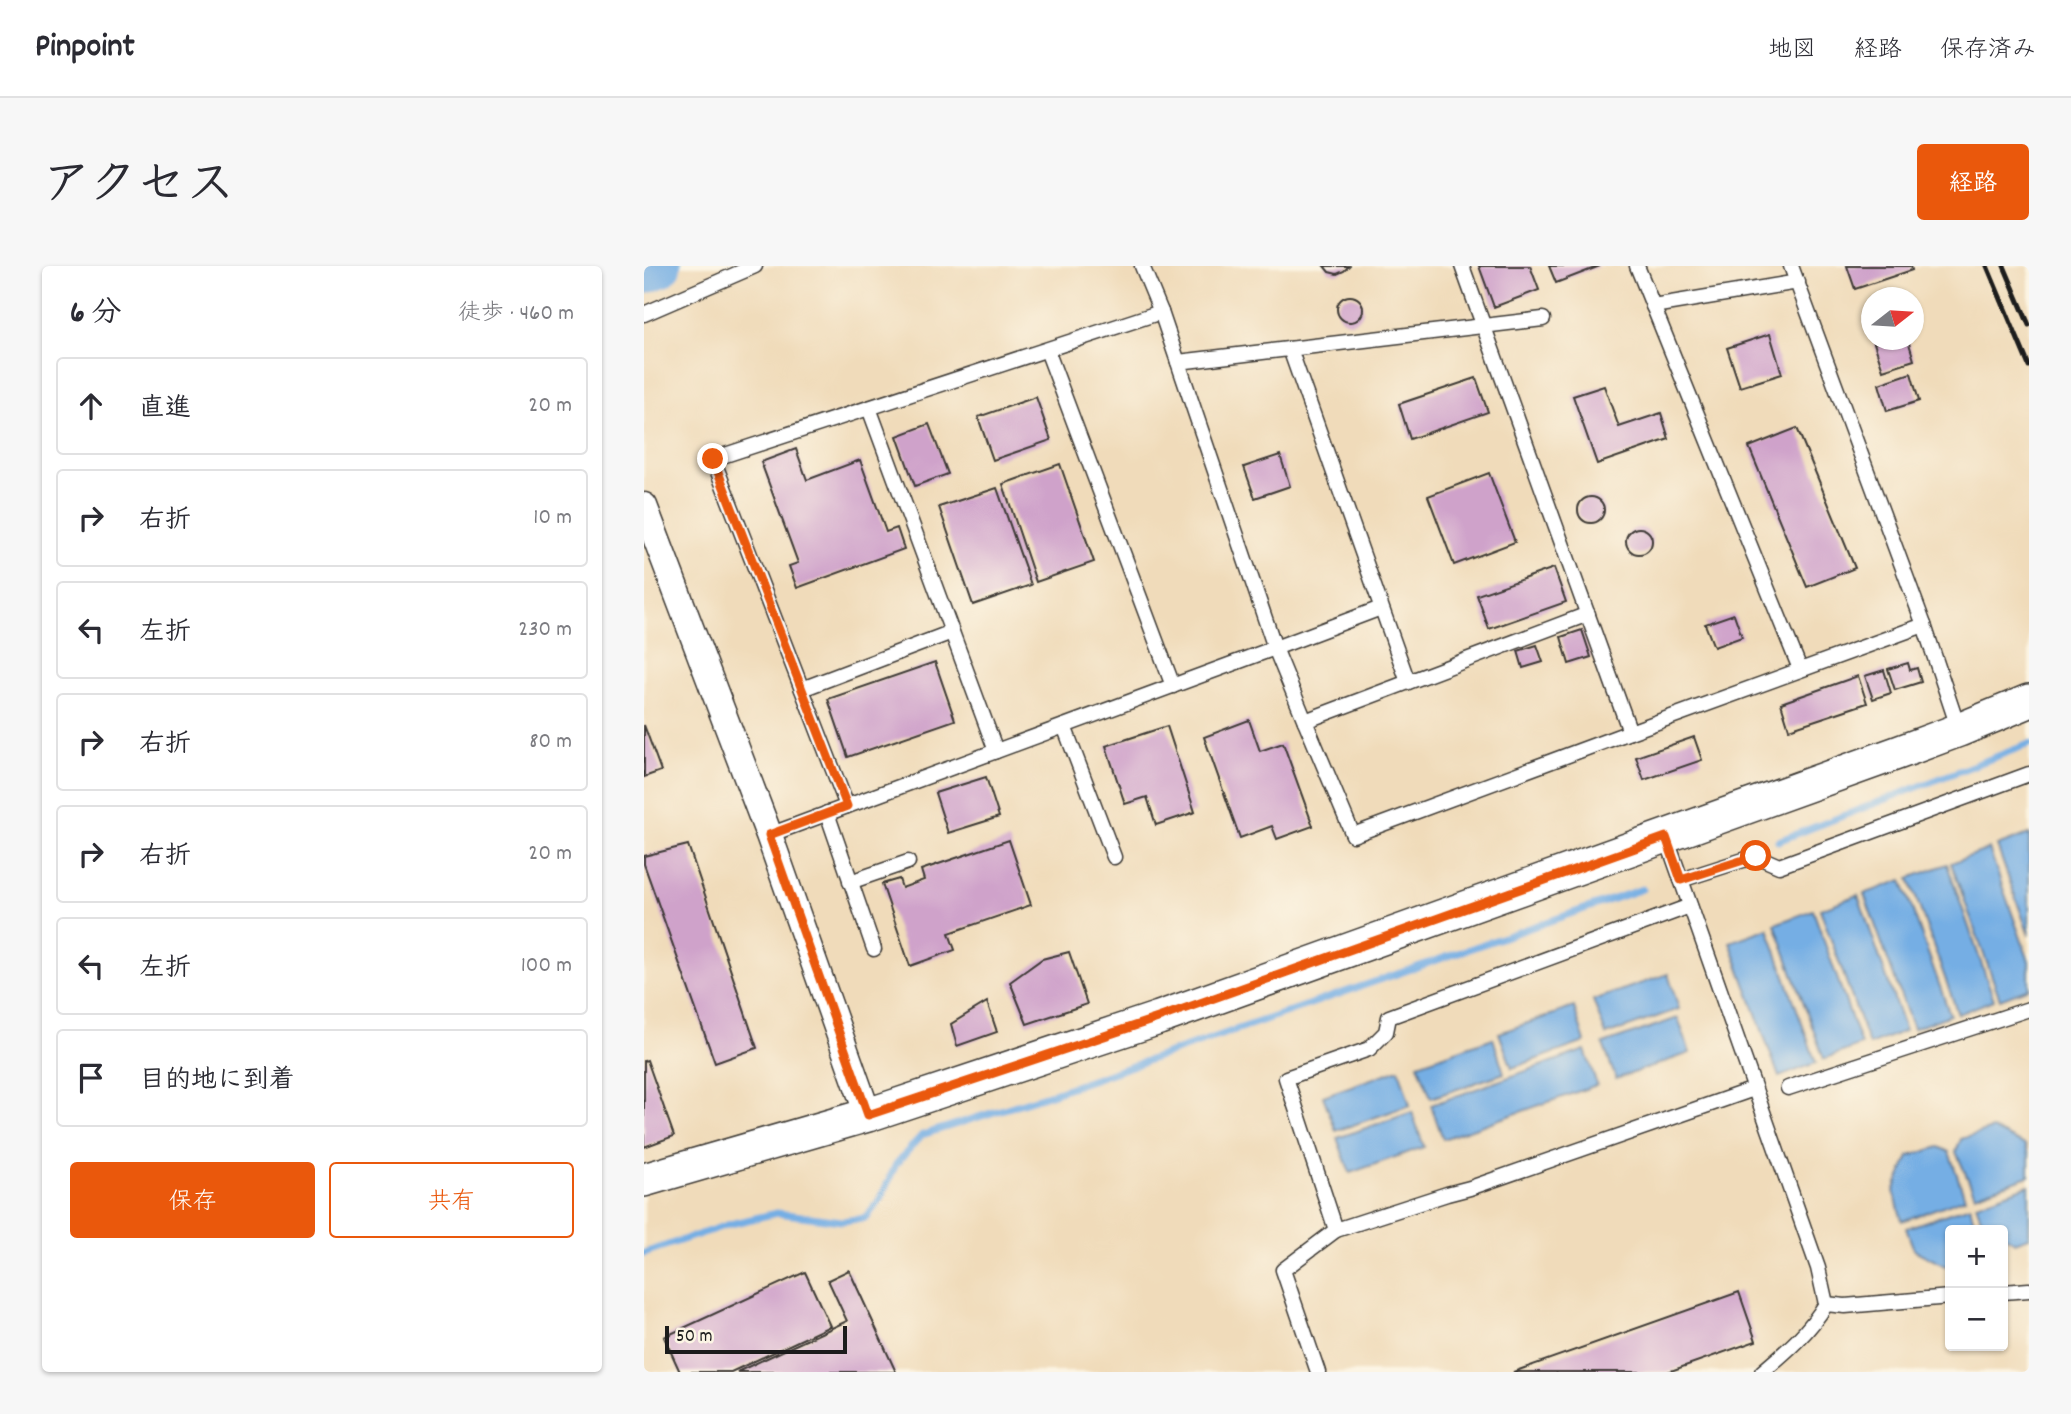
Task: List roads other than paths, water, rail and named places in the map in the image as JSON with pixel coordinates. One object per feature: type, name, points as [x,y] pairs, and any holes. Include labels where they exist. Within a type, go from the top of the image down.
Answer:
[{"type":"street","points":[[644,506],[769,835],[868,1115]]},
{"type":"street","points":[[644,1180],[868,1115],[1158,1018],[1666,837],[1959,730],[2029,701]]},
{"type":"lane","points":[[644,314],[755,266]]},
{"type":"lane","points":[[1142,266],[1161,312],[1275,648],[1353,835],[1924,625]]},
{"type":"lane","points":[[1462,266],[1630,732]]},
{"type":"lane","points":[[1637,266],[1800,669]]},
{"type":"lane","points":[[1791,266],[1924,625],[1959,730]]},
{"type":"lane","points":[[1653,306],[1798,282]]},
{"type":"lane","points":[[847,806],[713,459],[1161,312]]},
{"type":"lane","points":[[1178,362],[1543,319]]},
{"type":"lane","points":[[1047,349],[1173,686]]},
{"type":"lane","points":[[1290,349],[1408,682]]},
{"type":"lane","points":[[869,408],[996,751]]},
{"type":"lane","points":[[769,835],[1381,608]]},
{"type":"lane","points":[[1305,721],[1587,614]]},
{"type":"lane","points":[[802,689],[952,632]]},
{"type":"lane","points":[[1064,726],[1114,857]]},
{"type":"lane","points":[[1681,880],[1756,856],[1779,866],[2029,774]]},
{"type":"lane","points":[[827,813],[874,949]]},
{"type":"lane","points":[[1666,837],[1818,1268],[1826,1304],[1812,1326],[1762,1372]]},
{"type":"lane","points":[[850,882],[908,862]]},
{"type":"lane","points":[[1336,1230],[1286,1079],[1369,1049],[1386,1032],[1389,1017],[1690,906]]},
{"type":"lane","points":[[1788,1088],[2029,1009]]},
{"type":"lane","points":[[1318,1372],[1283,1270],[1336,1230],[1470,1188],[1754,1089]]},
{"type":"lane","points":[[2008,1292],[2029,1290]]},
{"type":"lane","points":[[1826,1304],[1845,1306],[1945,1297]]},
{"type":"water","points":[[2029,834],[2029,935],[1997,846]]},
{"type":"water","points":[[1989,849],[2029,961],[2029,988],[2000,999],[1951,863]]},
{"type":"water","points":[[1947,864],[1994,1000],[1958,1014],[1909,878]]},
{"type":"water","points":[[1902,880],[1950,1015],[1913,1029],[1864,894]]},
{"type":"water","points":[[1858,895],[1905,1031],[1869,1045],[1820,909]]},
{"type":"water","points":[[1813,910],[1861,1045],[1824,1059],[1775,924]]},
{"type":"water","points":[[1768,928],[1816,1063],[1779,1077],[1730,942]]},
{"type":"water","points":[[1668,974],[1679,1009],[1606,1035],[1593,1000]]},
{"type":"water","points":[[1574,1007],[1585,1042],[1512,1068],[1499,1033]]},
{"type":"water","points":[[1678,1018],[1690,1053],[1616,1079],[1603,1044]]},
{"type":"water","points":[[1493,1038],[1504,1073],[1431,1098],[1418,1064]]},
{"type":"water","points":[[1585,1050],[1597,1085],[1443,1139],[1431,1105]]},
{"type":"water","points":[[1399,1069],[1410,1105],[1336,1131],[1323,1096]]},
{"type":"water","points":[[1412,1112],[1424,1147],[1350,1173],[1337,1138]]},
{"type":"water","points":[[1992,1129],[2025,1145],[2029,1155],[2029,1176],[1975,1195],[1956,1152],[1961,1139]]},
{"type":"water","points":[[1939,1147],[1949,1152],[1965,1198],[1902,1221],[1894,1191],[1909,1156]]},
{"type":"water","points":[[2029,1185],[2029,1237],[2015,1242],[2008,1238],[2008,1225],[1983,1224],[1976,1204]]},
{"type":"water","points":[[1970,1206],[1975,1225],[1945,1225],[1945,1266],[1914,1250],[1906,1228]]},
{"type":"waterway","points":[[644,272],[659,266]]},
{"type":"waterway","points":[[1778,841],[2029,744]]},
{"type":"waterway","points":[[644,1253],[730,1224],[777,1213],[842,1221],[865,1218],[880,1200],[896,1164],[922,1135],[1048,1095],[1642,889]]},
{"type":"railway","points":[[1987,266],[2029,366]]},
{"type":"railway","points":[[2004,266],[2029,325]]}]
